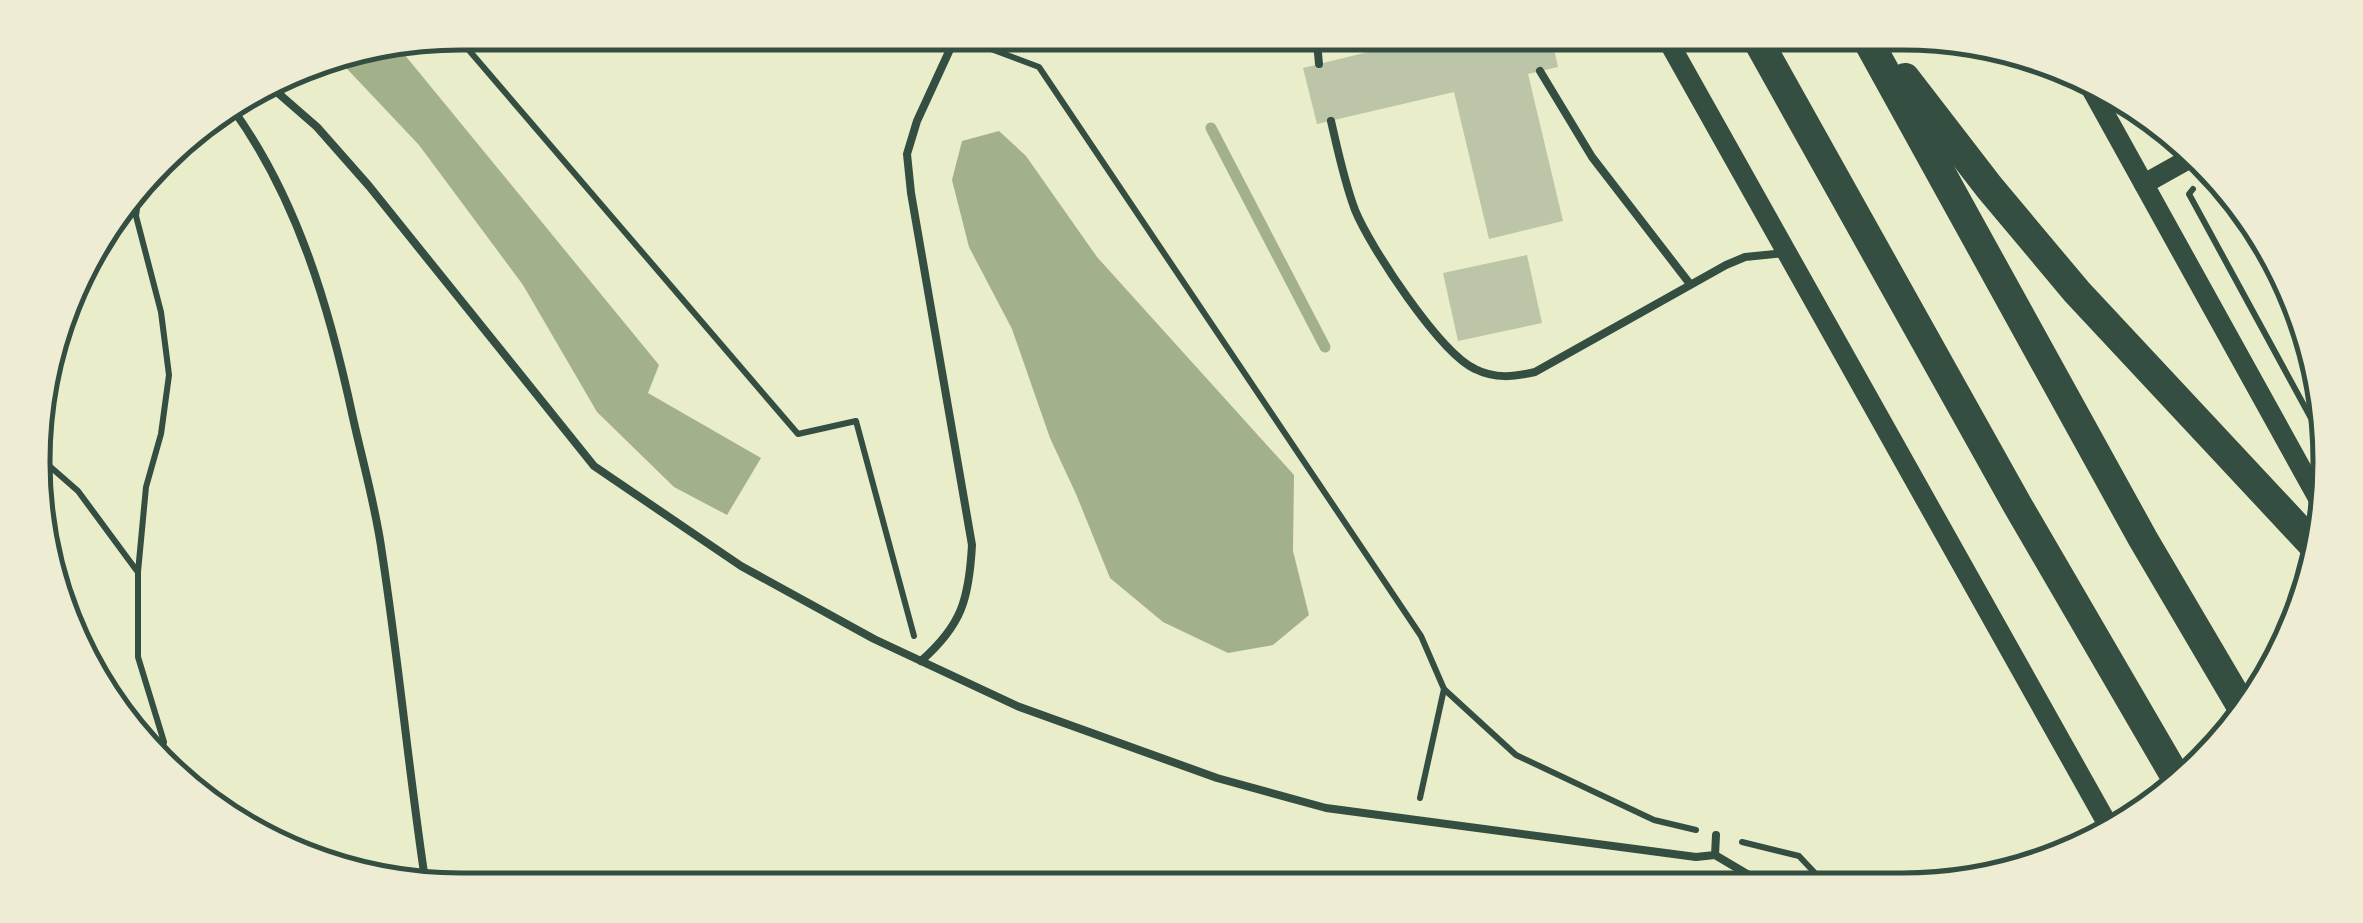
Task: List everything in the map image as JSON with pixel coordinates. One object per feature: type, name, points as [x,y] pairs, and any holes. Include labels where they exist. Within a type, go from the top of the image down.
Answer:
[{"type":"highway","points":[[1763,50],[2028,522],[2173,771]]},
{"type":"highway","points":[[1873,50],[2143,540],[2237,699]]},
{"type":"highway","points":[[1886,50],[1989,187],[2055,266],[2306,537]]},
{"type":"main road","points":[[1672,50],[2105,819]]},
{"type":"main road","points":[[2097,99],[2312,488]]},
{"type":"main road","points":[[2144,184],[2183,162]]},
{"type":"lane","points":[[921,661],[952,630],[964,606],[972,545],[910,194],[908,154],[917,121],[950,50]]},
{"type":"lane","points":[[1317,50],[1318,64]]},
{"type":"lane","points":[[1540,71],[1592,157],[1690,284]]},
{"type":"lane","points":[[278,93],[317,127],[369,186],[594,466],[742,566],[921,661],[1017,706],[1217,778],[1326,808],[1678,855],[1715,855],[1745,873]]},
{"type":"lane","points":[[238,116],[262,149],[296,223],[337,342],[382,550],[424,871]]},
{"type":"lane","points":[[1332,121],[1348,191],[1378,255],[1450,350],[1472,368],[1502,377],[1535,372],[1745,257],[1787,253]]},
{"type":"lane","points":[[1715,855],[1716,835]]},
{"type":"path","points":[[470,50],[798,434],[856,420],[921,661]]},
{"type":"path","points":[[997,50],[1038,67],[1410,620],[1444,689],[1516,755],[1654,820],[1799,856],[1815,873]]},
{"type":"path","points":[[2200,179],[2189,194],[2310,417]]},
{"type":"path","points":[[137,209],[160,312],[168,375],[160,434],[146,488],[138,572],[138,657],[163,744]]},
{"type":"path","points":[[50,467],[78,491],[138,572]]},
{"type":"path","points":[[1416,818],[1444,689]]},
{"type":"shaded area","points":[[404,55],[659,365],[648,393],[761,458],[727,515],[674,487],[597,412],[523,285],[419,145],[345,67]]},
{"type":"shaded area","points":[[999,131],[1026,156],[1097,257],[1294,475],[1293,551],[1309,615],[1273,645],[1228,653],[1163,622],[1110,578],[1050,438],[1012,329],[969,247],[952,180],[962,141]]},
{"type":"building","points":[[1376,50],[1554,50],[1558,67],[1528,74],[1563,221],[1489,239],[1454,92],[1317,124],[1303,68]]},
{"type":"building","points":[[1527,255],[1542,323],[1458,341],[1443,273]]},
{"type":"waterway","points":[[1211,128],[1325,347]]}]
